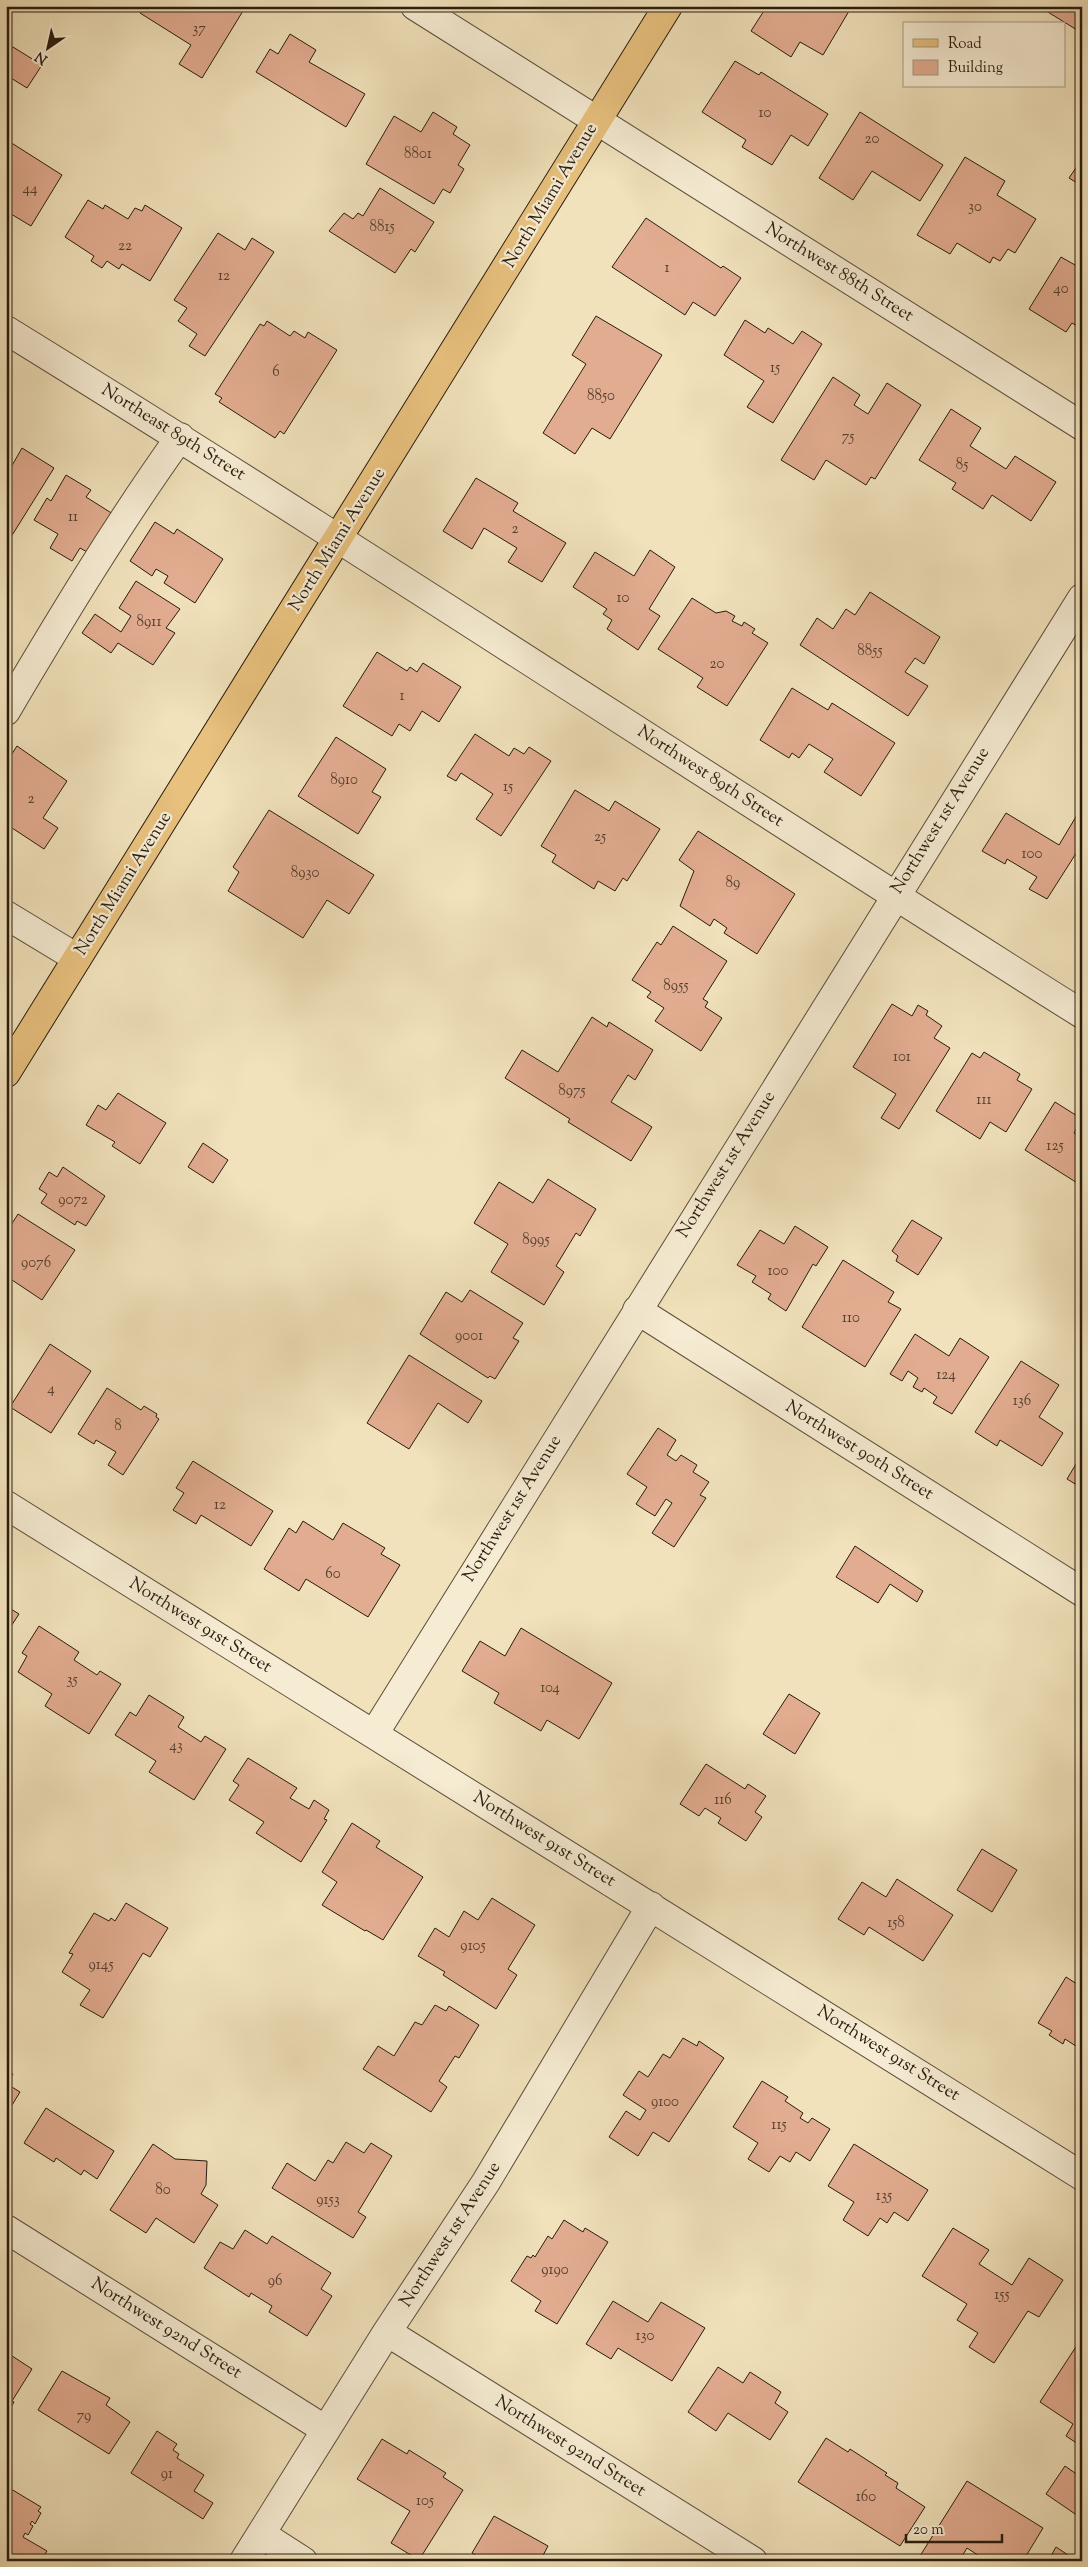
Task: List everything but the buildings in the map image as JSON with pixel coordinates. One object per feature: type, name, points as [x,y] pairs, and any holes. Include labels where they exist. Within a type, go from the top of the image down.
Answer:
[{"type":"main road","name":"North Miami Avenue","points":[[6,1073],[668,6]]},
{"type":"street","name":"Northwest 88th Street","points":[[415,6],[1082,426]]},
{"type":"street","name":"Northeast 89th Street","points":[[6,330],[180,437],[339,539]]},
{"type":"street","points":[[6,711],[58,622],[145,486],[180,437]]},
{"type":"street","name":"Northwest 89th Street","points":[[339,539],[894,896],[1082,1014]]},
{"type":"street","name":"Northwest 1st Avenue","points":[[374,1734],[894,896],[1082,598]]},
{"type":"street","points":[[6,915],[77,958]]},
{"type":"street","name":"Northwest 90th Street","points":[[637,1310],[1082,1592]]},
{"type":"street","name":"Northwest 91st Street","points":[[6,1505],[1082,2176]]},
{"type":"street","name":"Northwest 1st Avenue","points":[[244,2561],[387,2332],[486,2182],[651,1906]]},
{"type":"street","name":"Northwest 92nd Street","points":[[6,2229],[326,2430]]},
{"type":"street","name":"Northwest 92nd Street","points":[[387,2332],[752,2561]]},
{"type":"street","points":[[261,2534],[303,2561]]}]
